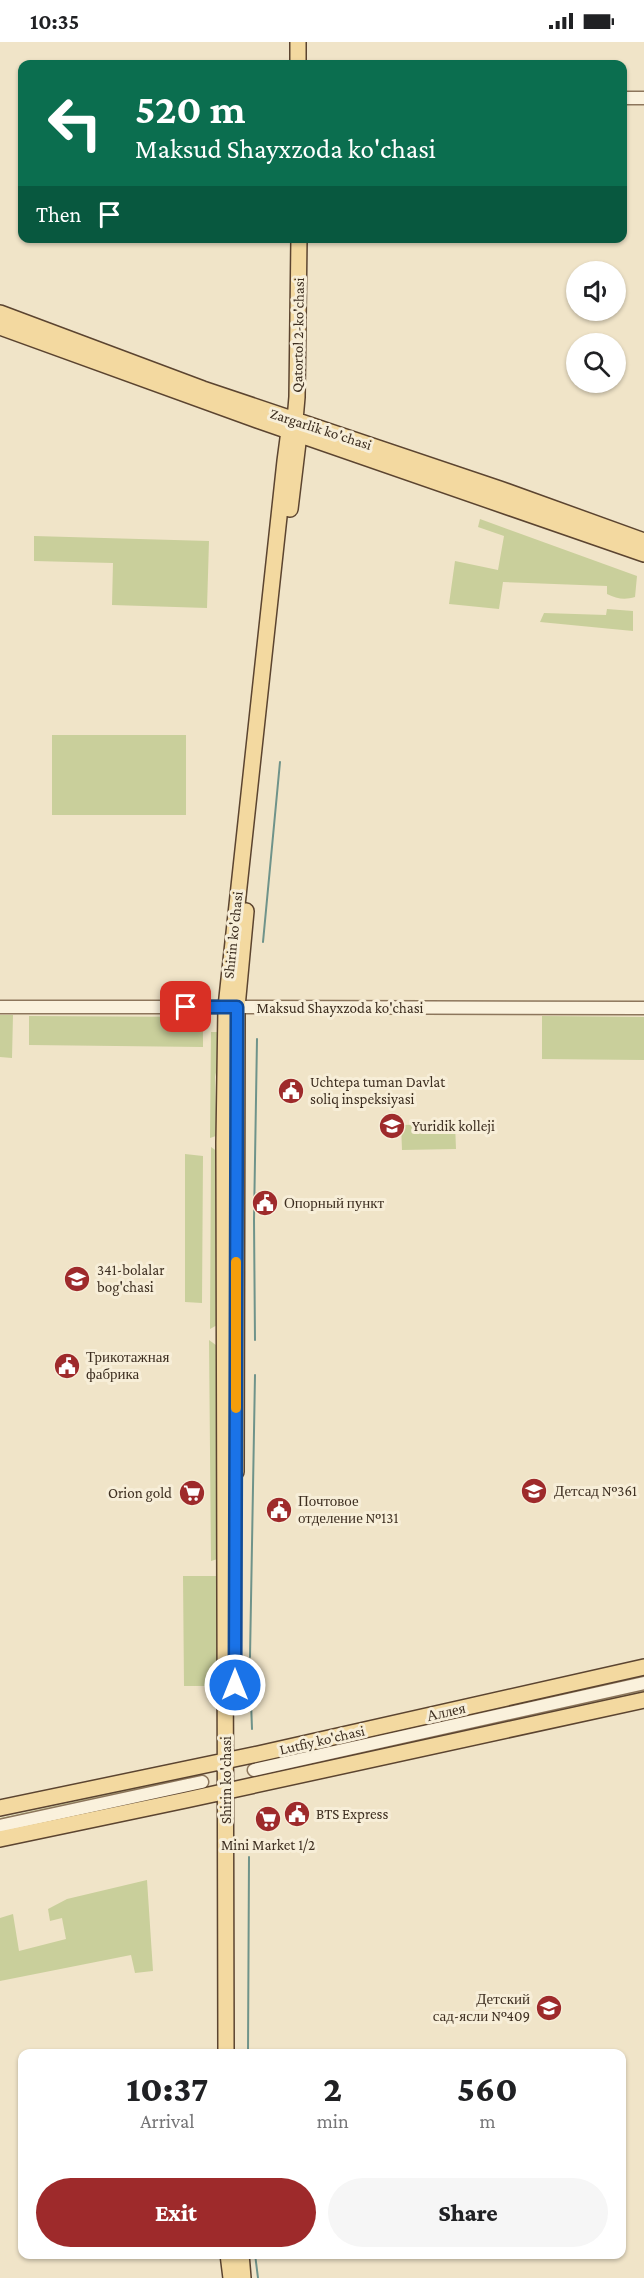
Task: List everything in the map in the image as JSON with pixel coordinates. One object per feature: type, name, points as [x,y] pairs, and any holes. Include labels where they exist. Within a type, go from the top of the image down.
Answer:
[{"type":"main road","points":[[298,42],[298,60]]},
{"type":"main road","name":"Qatortol 2-ko'chasi","points":[[294,428],[299,373],[299,243]]},
{"type":"main road","name":"Zargarlik ko'chasi","points":[[0,313],[203,389],[294,428],[500,489],[644,541]]},
{"type":"main road","name":"Zargarlik ko'chasi","points":[[0,327],[294,428],[644,554]]},
{"type":"main road","name":"Shirin ko'chasi","points":[[226,2049],[230,1791],[231,1007],[270,676],[294,428]]},
{"type":"main road","name":"Lutfiy ko'chasi","points":[[0,1808],[230,1760],[644,1667]]},
{"type":"main road","name":"Lutfiy ko'chasi","points":[[0,1839],[644,1700]]},
{"type":"main road","name":"Shirin ko'chasi","points":[[230,1791],[236,2049]]},
{"type":"main road","points":[[229,2259],[231,2278]]},
{"type":"main road","points":[[241,2259],[243,2278]]},
{"type":"street","points":[[627,98],[644,98]]},
{"type":"street","name":"Maksud Shayxzoda ko'chasi","points":[[0,1007],[644,1008]]},
{"type":"street","name":"Аллея","points":[[254,1770],[644,1683]]},
{"type":"street","points":[[0,1826],[202,1782]]},
{"type":"green space","points":[[480,519],[637,576],[635,597],[624,599],[611,596],[607,594],[607,586],[503,582],[499,609],[449,604],[455,561],[498,570],[504,536],[478,527]]},
{"type":"green space","points":[[34,536],[209,541],[207,608],[112,605],[113,563],[34,561]]},
{"type":"green space","points":[[607,609],[633,611],[633,631],[540,622],[544,613],[606,615]]},
{"type":"green space","points":[[52,735],[186,735],[186,815],[52,815]]},
{"type":"green space","points":[[0,1015],[13,1015],[12,1058],[0,1057]]},
{"type":"green space","points":[[29,1016],[203,1017],[203,1047],[29,1045]]},
{"type":"green space","points":[[542,1016],[644,1017],[644,1060],[542,1059]]},
{"type":"green space","points":[[211,1032],[219,1032],[219,1059],[215,1077],[219,1135],[210,1138]]},
{"type":"green space","points":[[455,1124],[456,1149],[402,1150],[401,1125]]},
{"type":"green space","points":[[211,1147],[218,1152],[219,1324],[210,1329]]},
{"type":"green space","points":[[185,1154],[203,1156],[202,1303],[185,1302]]},
{"type":"green space","points":[[209,1340],[220,1348],[221,1558],[211,1561]]},
{"type":"green space","points":[[183,1576],[217,1576],[218,1686],[184,1686]]},
{"type":"green space","points":[[644,1676],[644,1691],[275,1773],[271,1758]]},
{"type":"green space","points":[[203,1773],[205,1790],[0,1832],[0,1818]]},
{"type":"green space","points":[[147,1880],[153,1971],[135,1973],[131,1955],[0,1981],[0,1918],[13,1914],[19,1951],[66,1939],[62,1918],[50,1921],[48,1909],[67,1899]]},
{"type":"waterway","points":[[263,942],[280,762]]},
{"type":"waterway","points":[[255,1340],[257,1039]]},
{"type":"waterway","points":[[250,1657],[255,1375]]},
{"type":"waterway","points":[[250,1674],[252,1729]]},
{"type":"waterway","points":[[248,2049],[249,1857]]},
{"type":"waterway","points":[[256,2259],[258,2278]]},
{"type":"slow traffic","points":[[236,1262],[236,1408]]},
{"type":"place","name":"Uchtepa tuman Davlat soliq inspeksiyasi","points":[[291,1091]]},
{"type":"place","name":"Yuridik kolleji","points":[[392,1126]]},
{"type":"place","name":"Опорный пункт","points":[[265,1203]]},
{"type":"place","name":"341-bolalar bog'chasi","points":[[77,1279]]},
{"type":"place","name":"Трикотажная фабрика","points":[[67,1366]]},
{"type":"place","name":"Детсад №361","points":[[534,1491]]},
{"type":"place","name":"Orion gold","points":[[192,1493]]},
{"type":"place","name":"Почтовое отделение №131","points":[[279,1510]]},
{"type":"place","name":"BTS Express","points":[[297,1814]]},
{"type":"place","name":"Mini Market 1/2","points":[[268,1819]]},
{"type":"place","name":"Детский сад-ясли №409","points":[[549,2008]]},
{"type":"route","points":[[186,1007],[237,1007],[235,1685]]}]
